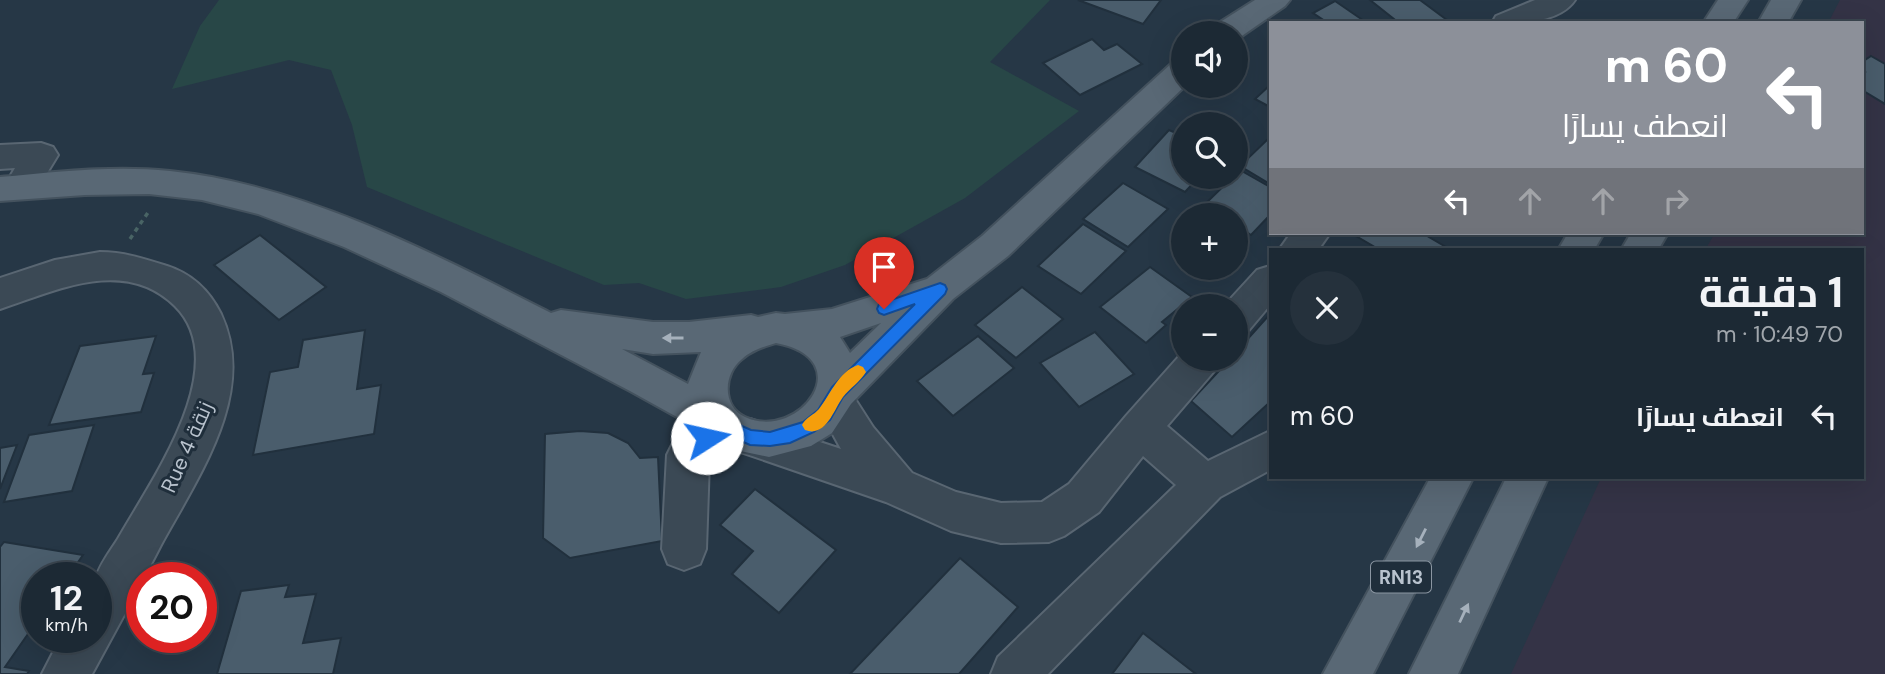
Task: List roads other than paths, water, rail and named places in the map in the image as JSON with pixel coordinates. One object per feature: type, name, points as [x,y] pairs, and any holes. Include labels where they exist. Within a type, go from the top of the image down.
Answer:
[{"type":"main road","points":[[1243,21],[1275,0]]},
{"type":"main road","points":[[1719,21],[1733,0]]},
{"type":"main road","points":[[1774,21],[1786,0]]},
{"type":"main road","points":[[10,188],[168,183],[197,187],[306,216],[538,322],[731,428],[770,439],[800,431],[824,415],[836,396],[940,289],[995,246],[1171,81]]},
{"type":"main road","points":[[538,322],[653,338],[689,338],[832,324],[940,289]]},
{"type":"main road","points":[[731,428],[709,406],[706,389],[709,373],[717,357],[730,344],[747,334],[776,328],[807,333],[823,342],[834,356],[839,374],[836,396]]},
{"type":"main road","name":"RN13","points":[[1347,674],[1384,610],[1451,479]]},
{"type":"main road","points":[[1433,674],[1527,479]]},
{"type":"street","points":[[1512,21],[1560,0]]},
{"type":"street","points":[[0,158],[41,155],[10,188]]},
{"type":"street","name":"Rue 4 زنقة","points":[[0,294],[67,271],[112,266],[163,279],[194,300],[208,322],[214,349],[213,383],[204,419],[112,592]]},
{"type":"street","points":[[1248,306],[1269,281]]},
{"type":"street","points":[[684,549],[687,459],[691,450],[731,428],[898,487],[951,511],[1001,523],[1049,522],[1084,498],[1190,371]]},
{"type":"street","points":[[836,396],[858,440],[898,487]]},
{"type":"street","points":[[1140,428],[1205,484]]},
{"type":"street","points":[[1015,674],[1205,484],[1269,450]]},
{"type":"street","points":[[66,674],[78,653]]}]
